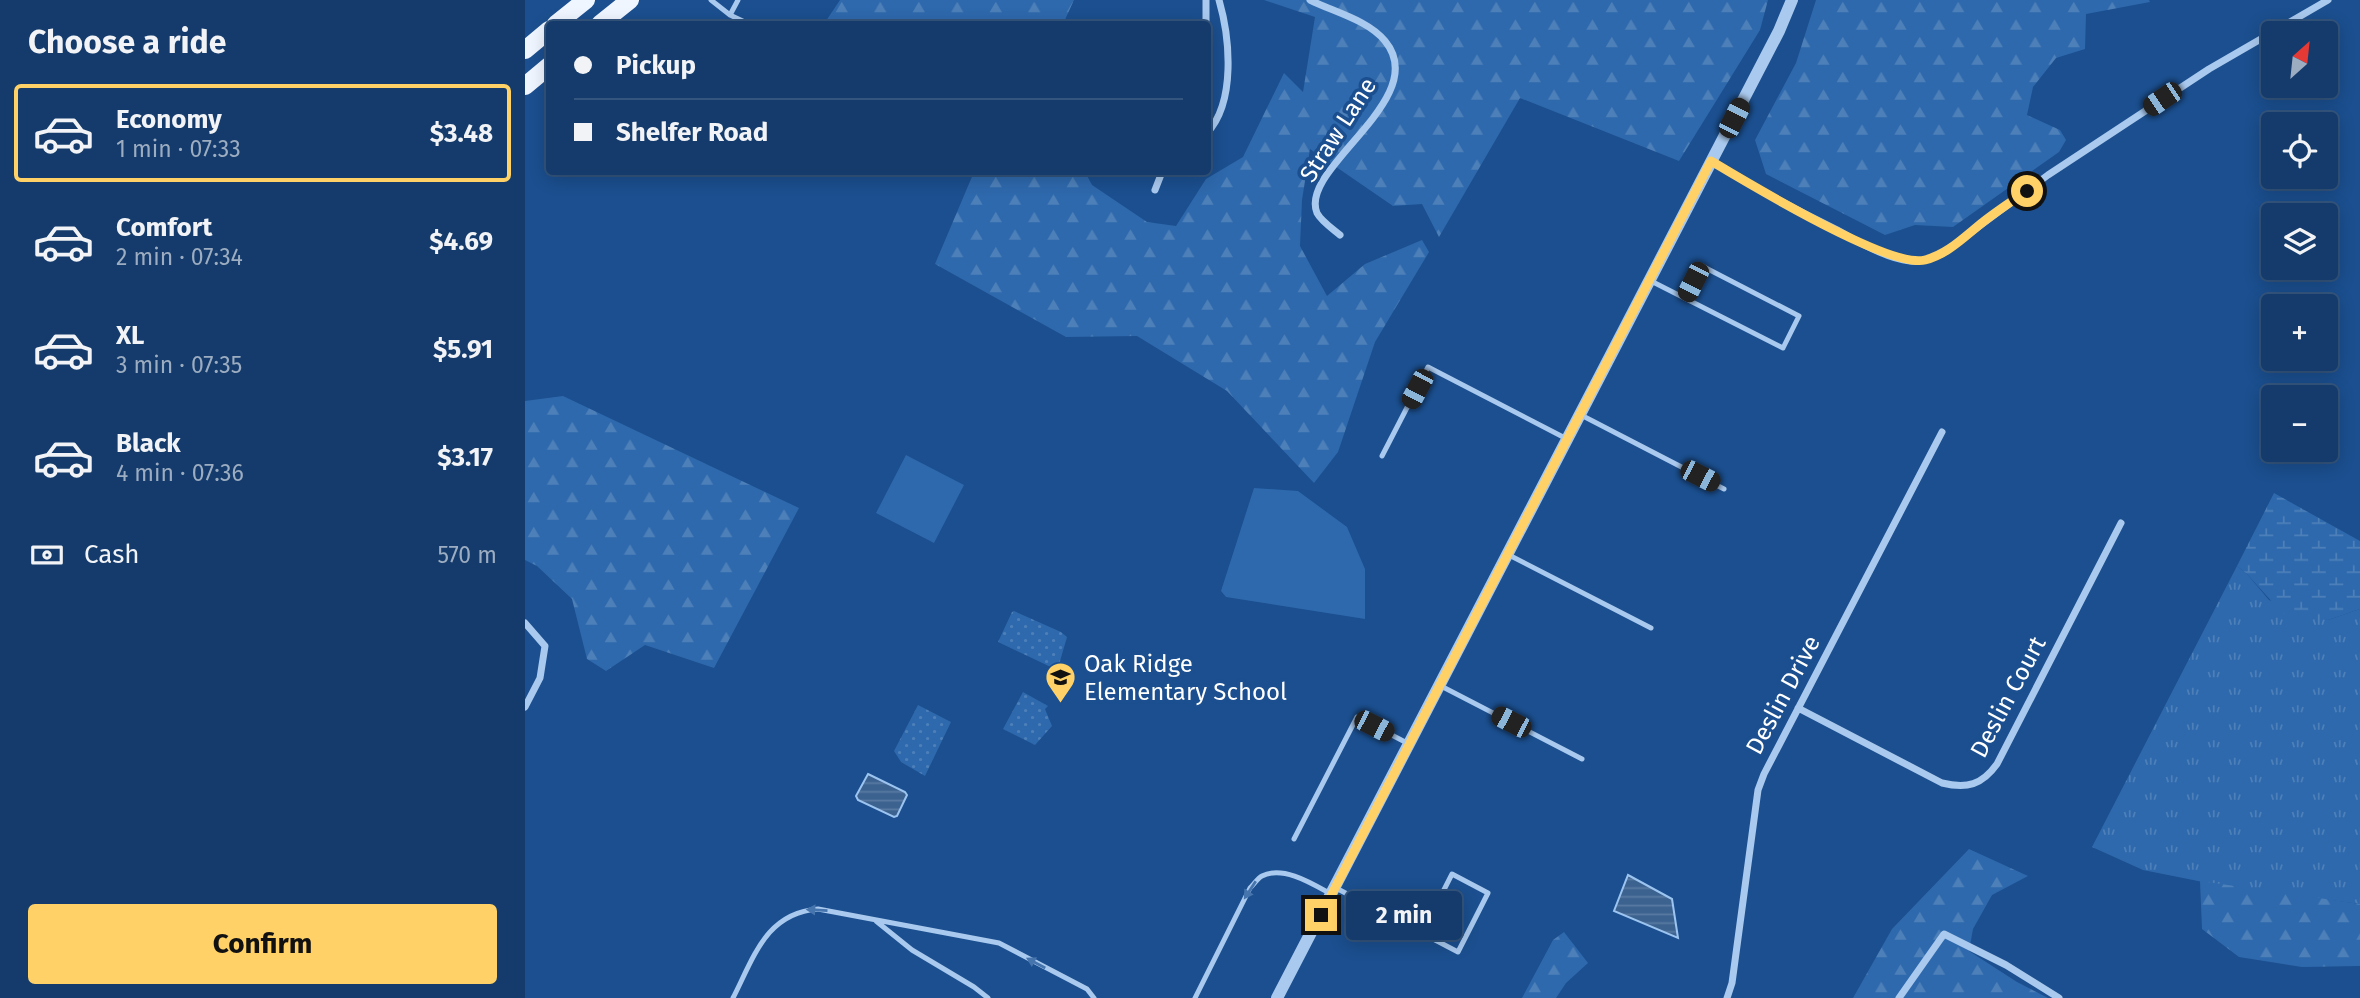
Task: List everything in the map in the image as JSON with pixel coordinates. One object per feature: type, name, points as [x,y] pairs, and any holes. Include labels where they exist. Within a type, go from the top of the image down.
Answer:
[{"type":"main road","points":[[560,21],[586,0]]},
{"type":"main road","points":[[604,21],[630,0]]},
{"type":"main road","points":[[525,50],[546,32]]},
{"type":"main road","points":[[525,86],[546,68]]},
{"type":"street","points":[[1206,0],[1206,21]]},
{"type":"street","points":[[1211,130],[1229,75],[1228,47],[1219,0]]},
{"type":"street","name":"Straw Lane","points":[[1310,0],[1375,32],[1391,50],[1395,62],[1391,88],[1381,106],[1326,175],[1319,188],[1316,211],[1340,235]]},
{"type":"street","points":[[1277,998],[1779,31],[1792,0]]},
{"type":"street","points":[[1711,161],[1762,192],[1847,236],[1887,254],[1921,261],[1942,254],[2047,175],[2209,69],[2328,0]]},
{"type":"street","points":[[1155,190],[1160,175]]},
{"type":"street","name":"Deslin Drive","points":[[1727,998],[1732,983],[1758,790],[1764,774],[1942,432]]},
{"type":"street","name":"Deslin Court","points":[[1798,708],[1942,783],[1967,787],[1979,783],[1997,764],[2121,523]]},
{"type":"street","points":[[525,623],[545,646],[540,678],[525,707]]},
{"type":"street","points":[[1899,998],[1944,934],[2006,965],[2059,998]]},
{"type":"lane","points":[[711,0],[743,21]]},
{"type":"lane","points":[[730,15],[737,0]]},
{"type":"lane","points":[[1650,280],[1685,298],[1783,348],[1799,316],[1702,266],[1685,298]]},
{"type":"lane","points":[[1381,456],[1428,367],[1567,439]]},
{"type":"lane","points":[[1580,414],[1724,489]]},
{"type":"lane","points":[[1507,554],[1651,628]]},
{"type":"lane","points":[[1439,685],[1582,759]]},
{"type":"lane","points":[[1294,839],[1357,717],[1409,744]]},
{"type":"lane","points":[[1195,998],[1250,888],[1260,876],[1285,874],[1333,890],[1458,952],[1488,893],[1452,874],[1422,933]]},
{"type":"lane","points":[[733,998],[768,934],[788,915],[802,910],[818,909],[999,943],[1087,989],[1094,998]]},
{"type":"lane","points":[[873,919],[912,950],[988,998]]},
{"type":"green space","points":[[840,0],[1074,0],[1064,21],[826,21]]},
{"type":"green space","points":[[1264,0],[1768,0],[1760,30],[1679,161],[1520,98],[1439,237],[1422,204],[1393,206],[1310,149],[1302,200],[1300,246],[1327,296],[1365,264],[1422,240],[1429,252],[1375,342],[1338,452],[1314,483],[1227,391],[1137,336],[1066,337],[935,264],[973,175],[1087,175],[1092,185],[1147,222],[1176,226],[1206,179],[1243,157],[1284,73],[1303,92],[1315,17]]},
{"type":"green space","points":[[1816,0],[2150,2],[2086,14],[2085,49],[2056,58],[2033,87],[2027,115],[2060,130],[2066,140],[2059,152],[1953,227],[1915,225],[1885,235],[1766,174],[1755,140],[1796,63]]},
{"type":"green space","points":[[563,396],[799,508],[714,668],[645,645],[606,671],[587,659],[572,599],[537,566],[525,560],[525,401]]},
{"type":"green space","points":[[906,455],[964,485],[934,543],[876,513]]},
{"type":"green space","points":[[1254,488],[1298,491],[1347,527],[1365,569],[1365,619],[1226,597],[1221,591]]},
{"type":"green space","points":[[2274,493],[2360,541],[2360,609],[2328,620],[2283,614],[2237,566]]},
{"type":"green space","points":[[2237,566],[2269,600],[2328,620],[2360,609],[2360,904],[2223,886],[2143,870],[2092,847]]},
{"type":"green space","points":[[1014,611],[1067,637],[1058,668],[1055,669],[998,642]]},
{"type":"green space","points":[[1023,692],[1048,706],[1045,709],[1052,726],[1035,745],[1003,729]]},
{"type":"green space","points":[[918,705],[951,722],[925,776],[901,762],[894,751]]},
{"type":"green space","points":[[1969,849],[2028,876],[1992,895],[1973,929],[1969,951],[2048,998],[1853,998],[1892,929]]},
{"type":"green space","points":[[2200,881],[2360,904],[2360,966],[2302,967],[2239,957],[2202,929]]},
{"type":"green space","points":[[1564,932],[1588,963],[1566,983],[1556,998],[1522,998],[1553,940]]},
{"type":"shaded area","points":[[868,774],[905,792],[907,795],[897,816],[858,800],[856,796]]},
{"type":"shaded area","points":[[1628,875],[1672,899],[1678,938],[1614,911]]},
{"type":"place","name":"Oak Ridge Elementary School","points":[[1061,705]]},
{"type":"route","points":[[1321,915],[1711,161],[1762,192],[1847,236],[1907,260],[1921,261],[1942,254],[2027,191]]}]
